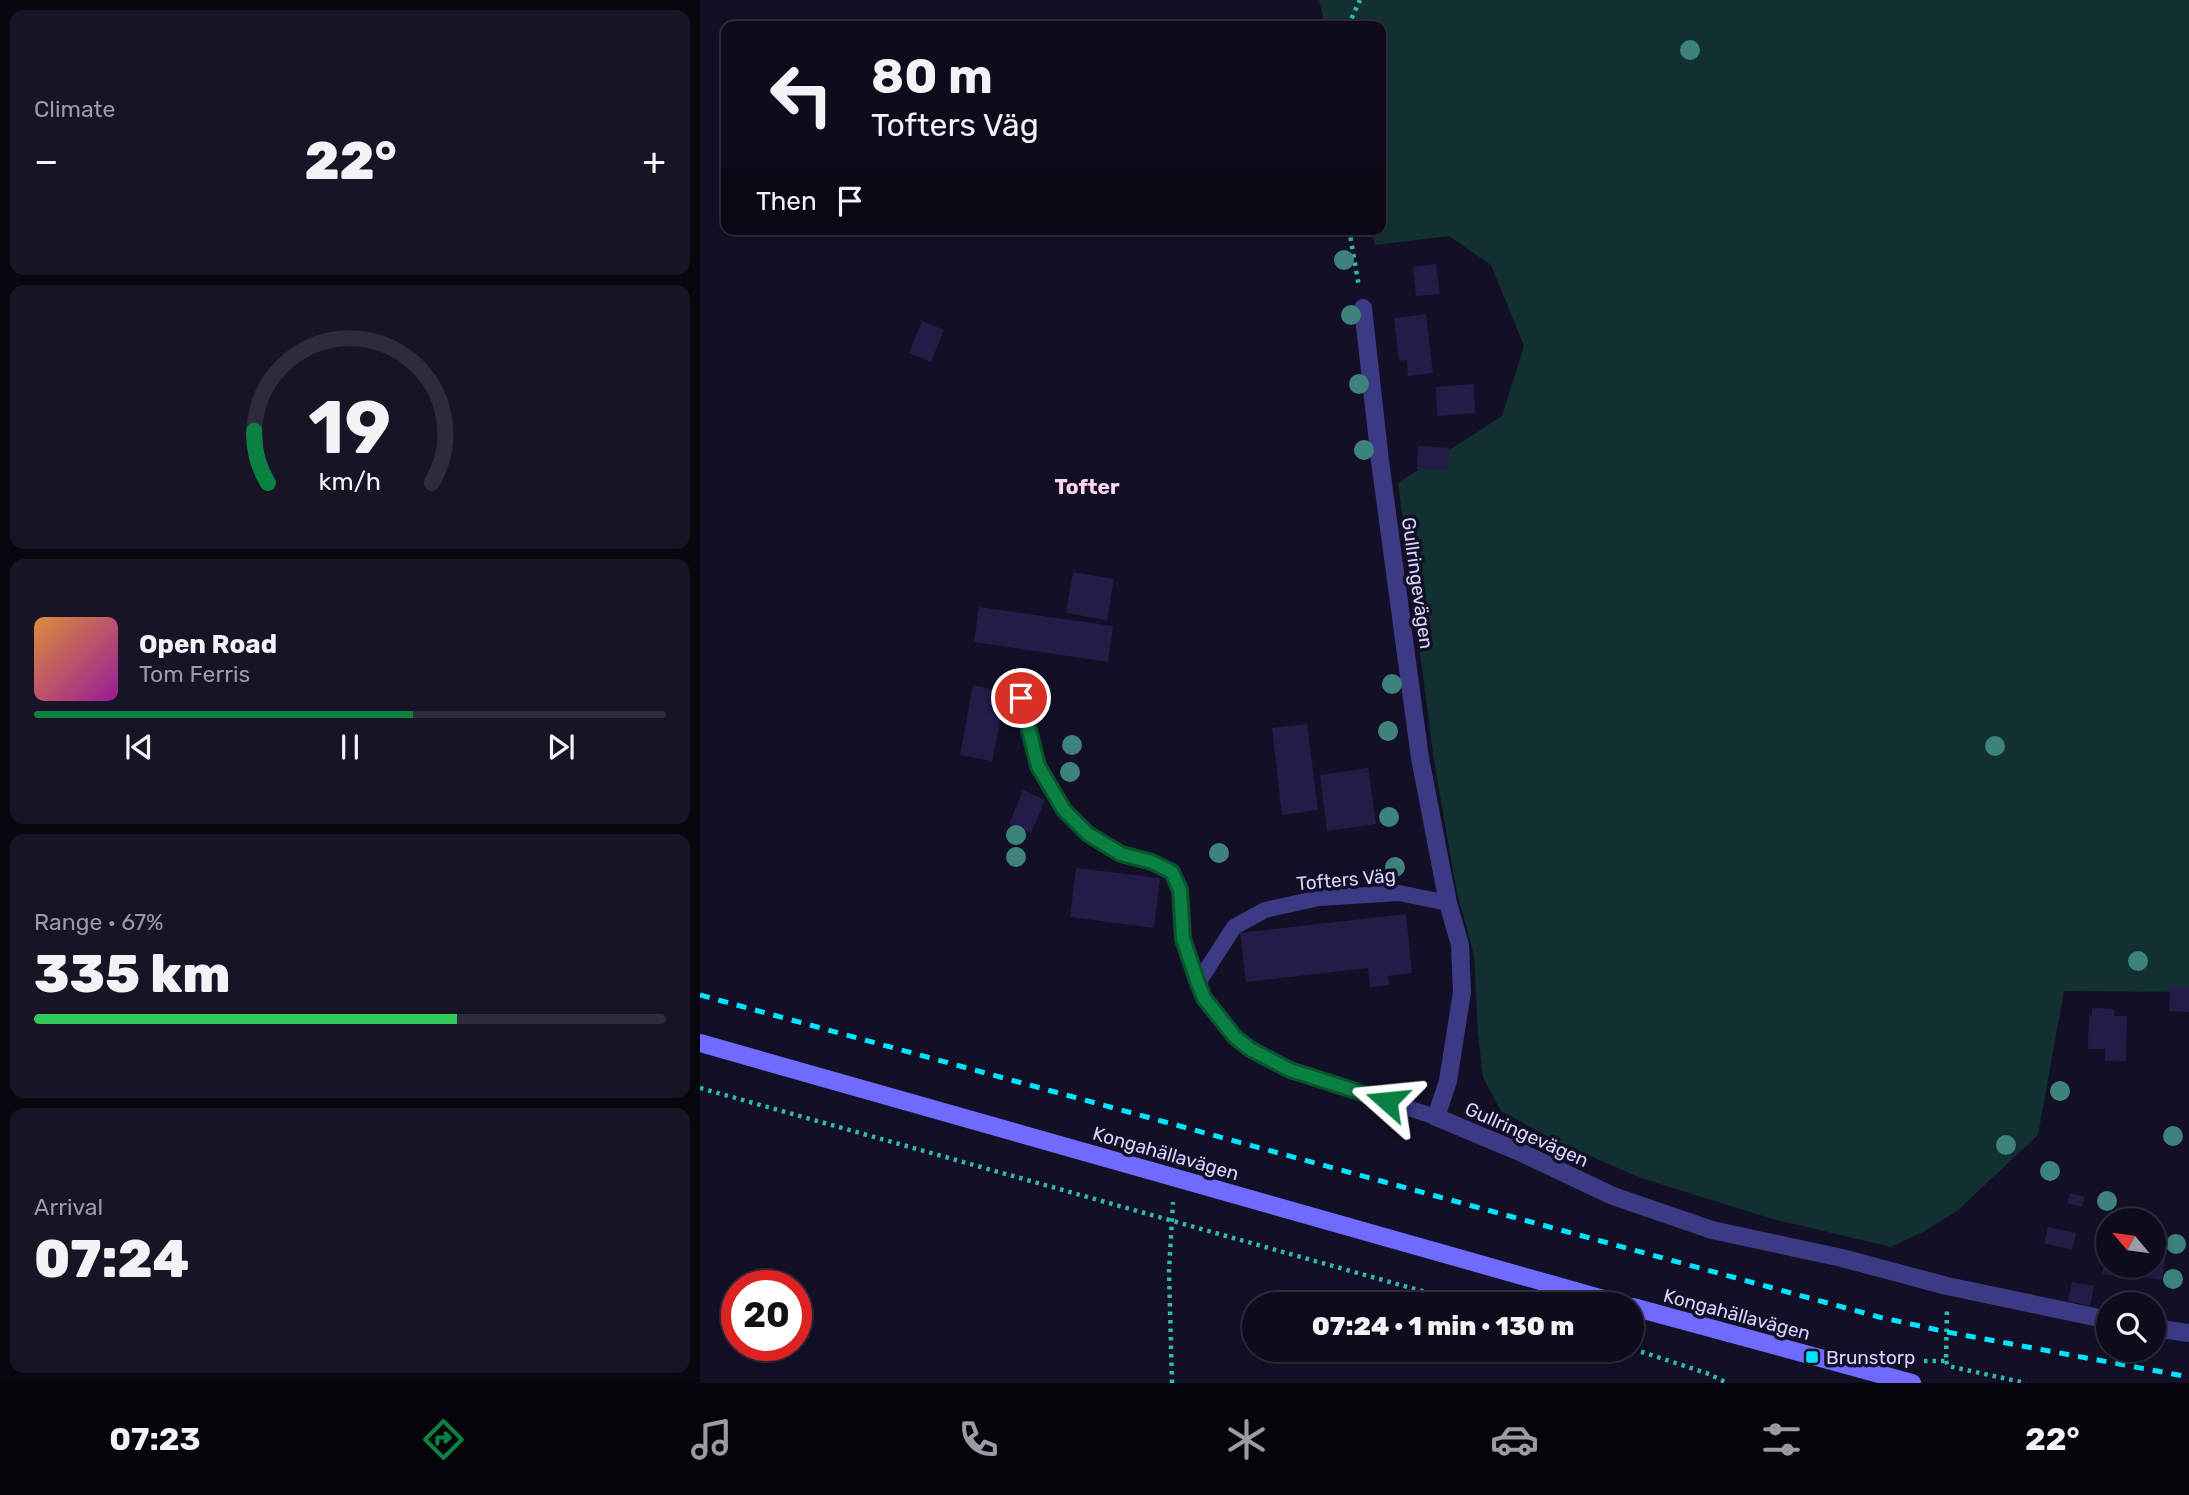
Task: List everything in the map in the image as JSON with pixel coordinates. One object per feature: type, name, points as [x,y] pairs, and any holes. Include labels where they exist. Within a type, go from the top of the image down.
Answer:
[{"type":"main road","name":"Kongahällavägen","points":[[700,1043],[1579,1292]]},
{"type":"main road","name":"Kongahällavägen","points":[[1644,1310],[1912,1383]]},
{"type":"street","name":"Gullringevägen","points":[[1363,308],[1380,461],[1420,758],[1448,903],[1460,945],[1462,992],[1448,1081],[1436,1117],[1522,1153],[1613,1196],[1712,1230],[1842,1258],[1947,1286],[2096,1317]]},
{"type":"street","points":[[2166,1330],[2189,1333]]},
{"type":"lane","points":[[1021,698],[1038,766],[1064,810],[1088,834],[1121,854],[1152,862],[1172,872],[1180,890],[1183,939],[1198,983],[1204,998],[1235,1037],[1269,1060],[1290,1070],[1436,1117]]},
{"type":"lane","name":"Tofters Väg","points":[[1198,983],[1234,928],[1265,910],[1319,898],[1399,893],[1448,903]]},
{"type":"path","points":[[1350,21],[1360,0]]},
{"type":"path","points":[[1350,235],[1363,308]]},
{"type":"path","points":[[700,1088],[1425,1292]]},
{"type":"path","points":[[1172,1383],[1169,1271],[1175,1177]]},
{"type":"path","points":[[1947,1286],[1948,1367],[2025,1383]]},
{"type":"path","points":[[1644,1353],[1709,1374],[1727,1383]]},
{"type":"path","points":[[1928,1361],[1946,1361]]},
{"type":"green space","points":[[1319,0],[2189,0],[2189,992],[2064,991],[2038,1135],[1958,1210],[1925,1231],[1891,1247],[1769,1218],[1641,1178],[1560,1143],[1501,1111],[1483,1077],[1474,955],[1457,893],[1434,761],[1398,483],[1502,416],[1524,346],[1491,265],[1449,236],[1375,245],[1372,235],[1386,235],[1386,21],[1324,21]]},
{"type":"building","points":[[1436,264],[1440,294],[1416,296],[1413,267]]},
{"type":"building","points":[[1426,314],[1433,373],[1408,376],[1407,360],[1399,361],[1394,318]]},
{"type":"building","points":[[922,321],[944,330],[931,362],[909,353]]},
{"type":"building","points":[[1474,384],[1475,413],[1437,416],[1436,387]]},
{"type":"building","points":[[1418,446],[1449,448],[1447,471],[1417,469]]},
{"type":"building","points":[[1073,572],[1114,579],[1107,620],[1066,613]]},
{"type":"building","points":[[979,607],[1113,626],[1108,662],[974,642]]},
{"type":"building","points":[[973,685],[1006,692],[992,761],[960,755]]},
{"type":"building","points":[[1307,724],[1318,810],[1282,815],[1272,728]]},
{"type":"building","points":[[1368,768],[1376,824],[1327,831],[1320,775]]},
{"type":"building","points":[[1023,790],[1045,800],[1031,833],[1009,824]]},
{"type":"building","points":[[1076,868],[1160,878],[1154,928],[1070,917]]},
{"type":"building","points":[[1406,914],[1412,973],[1388,976],[1389,985],[1370,987],[1368,968],[1246,982],[1240,933]]},
{"type":"building","points":[[2170,988],[2189,988],[2189,1012],[2169,1011]]},
{"type":"building","points":[[2092,1008],[2114,1009],[2114,1016],[2127,1016],[2126,1061],[2105,1061],[2105,1049],[2088,1049],[2089,1015],[2092,1016]]},
{"type":"building","points":[[2070,1193],[2085,1197],[2082,1207],[2067,1203]]},
{"type":"building","points":[[2048,1227],[2076,1233],[2072,1250],[2044,1243]]},
{"type":"building","points":[[2072,1282],[2094,1286],[2090,1306],[2068,1301]]},
{"type":"railway","points":[[700,995],[1879,1317],[2189,1377]]},
{"type":"place","name":"Brunstorp","points":[[1812,1357]]},
{"type":"district","name":"Tofter","points":[[1087,487]]},
{"type":"route","points":[[1021,698],[1038,766],[1064,810],[1088,834],[1121,854],[1152,862],[1172,872],[1180,890],[1183,939],[1198,983],[1204,998],[1235,1037],[1250,1049],[1290,1070],[1387,1101]]}]
